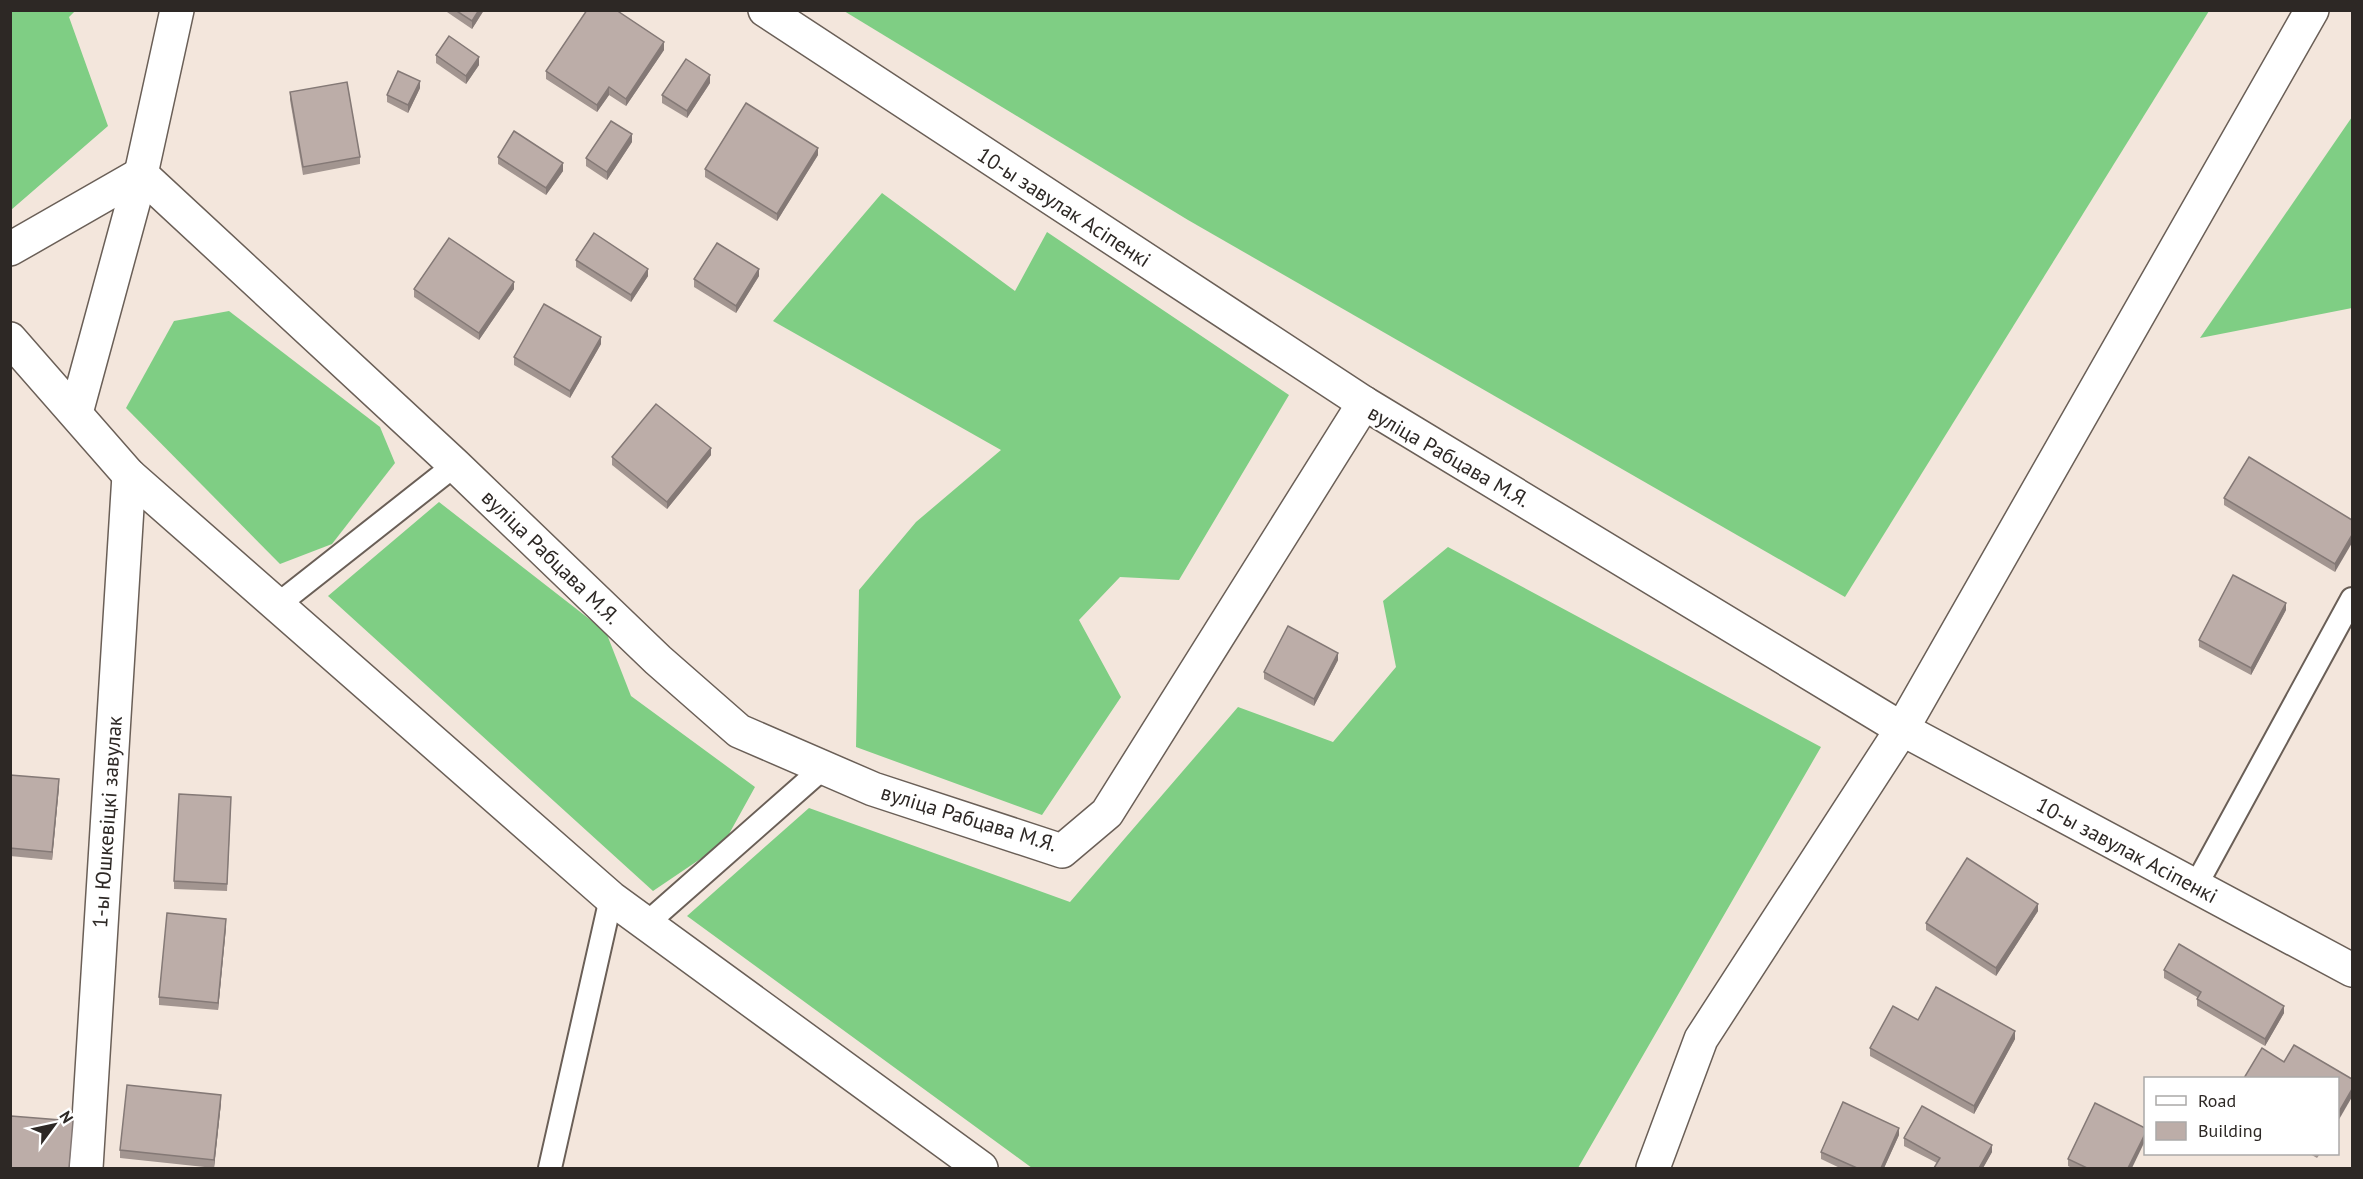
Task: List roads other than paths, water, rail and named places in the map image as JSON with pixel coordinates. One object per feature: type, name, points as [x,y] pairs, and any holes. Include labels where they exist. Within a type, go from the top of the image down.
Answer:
[{"type":"street","points":[[76,413],[141,174],[177,10]]},
{"type":"street","name":"10-ы завулак Асіпенкі","points":[[765,10],[1364,403]]},
{"type":"street","points":[[1653,1168],[1701,1039],[1902,729],[2312,10]]},
{"type":"street","points":[[10,249],[141,174]]},
{"type":"street","name":"вуліца Рабцава М.Я.","points":[[141,174],[455,465],[658,660],[739,731],[873,789],[1062,851],[1107,813],[1364,403],[1902,729]]},
{"type":"street","points":[[10,339],[129,475],[611,898],[981,1168]]},
{"type":"street","name":"1-ы Юшкевіцкі завулак","points":[[86,1168],[129,475]]},
{"type":"street","name":"10-ы завулак Асіпенкі","points":[[1902,729],[2352,970]]},
{"type":"lane","points":[[276,606],[455,465]]},
{"type":"lane","points":[[2195,887],[2352,599]]},
{"type":"lane","points":[[646,924],[823,768]]},
{"type":"lane","points":[[550,1168],[611,898]]}]
